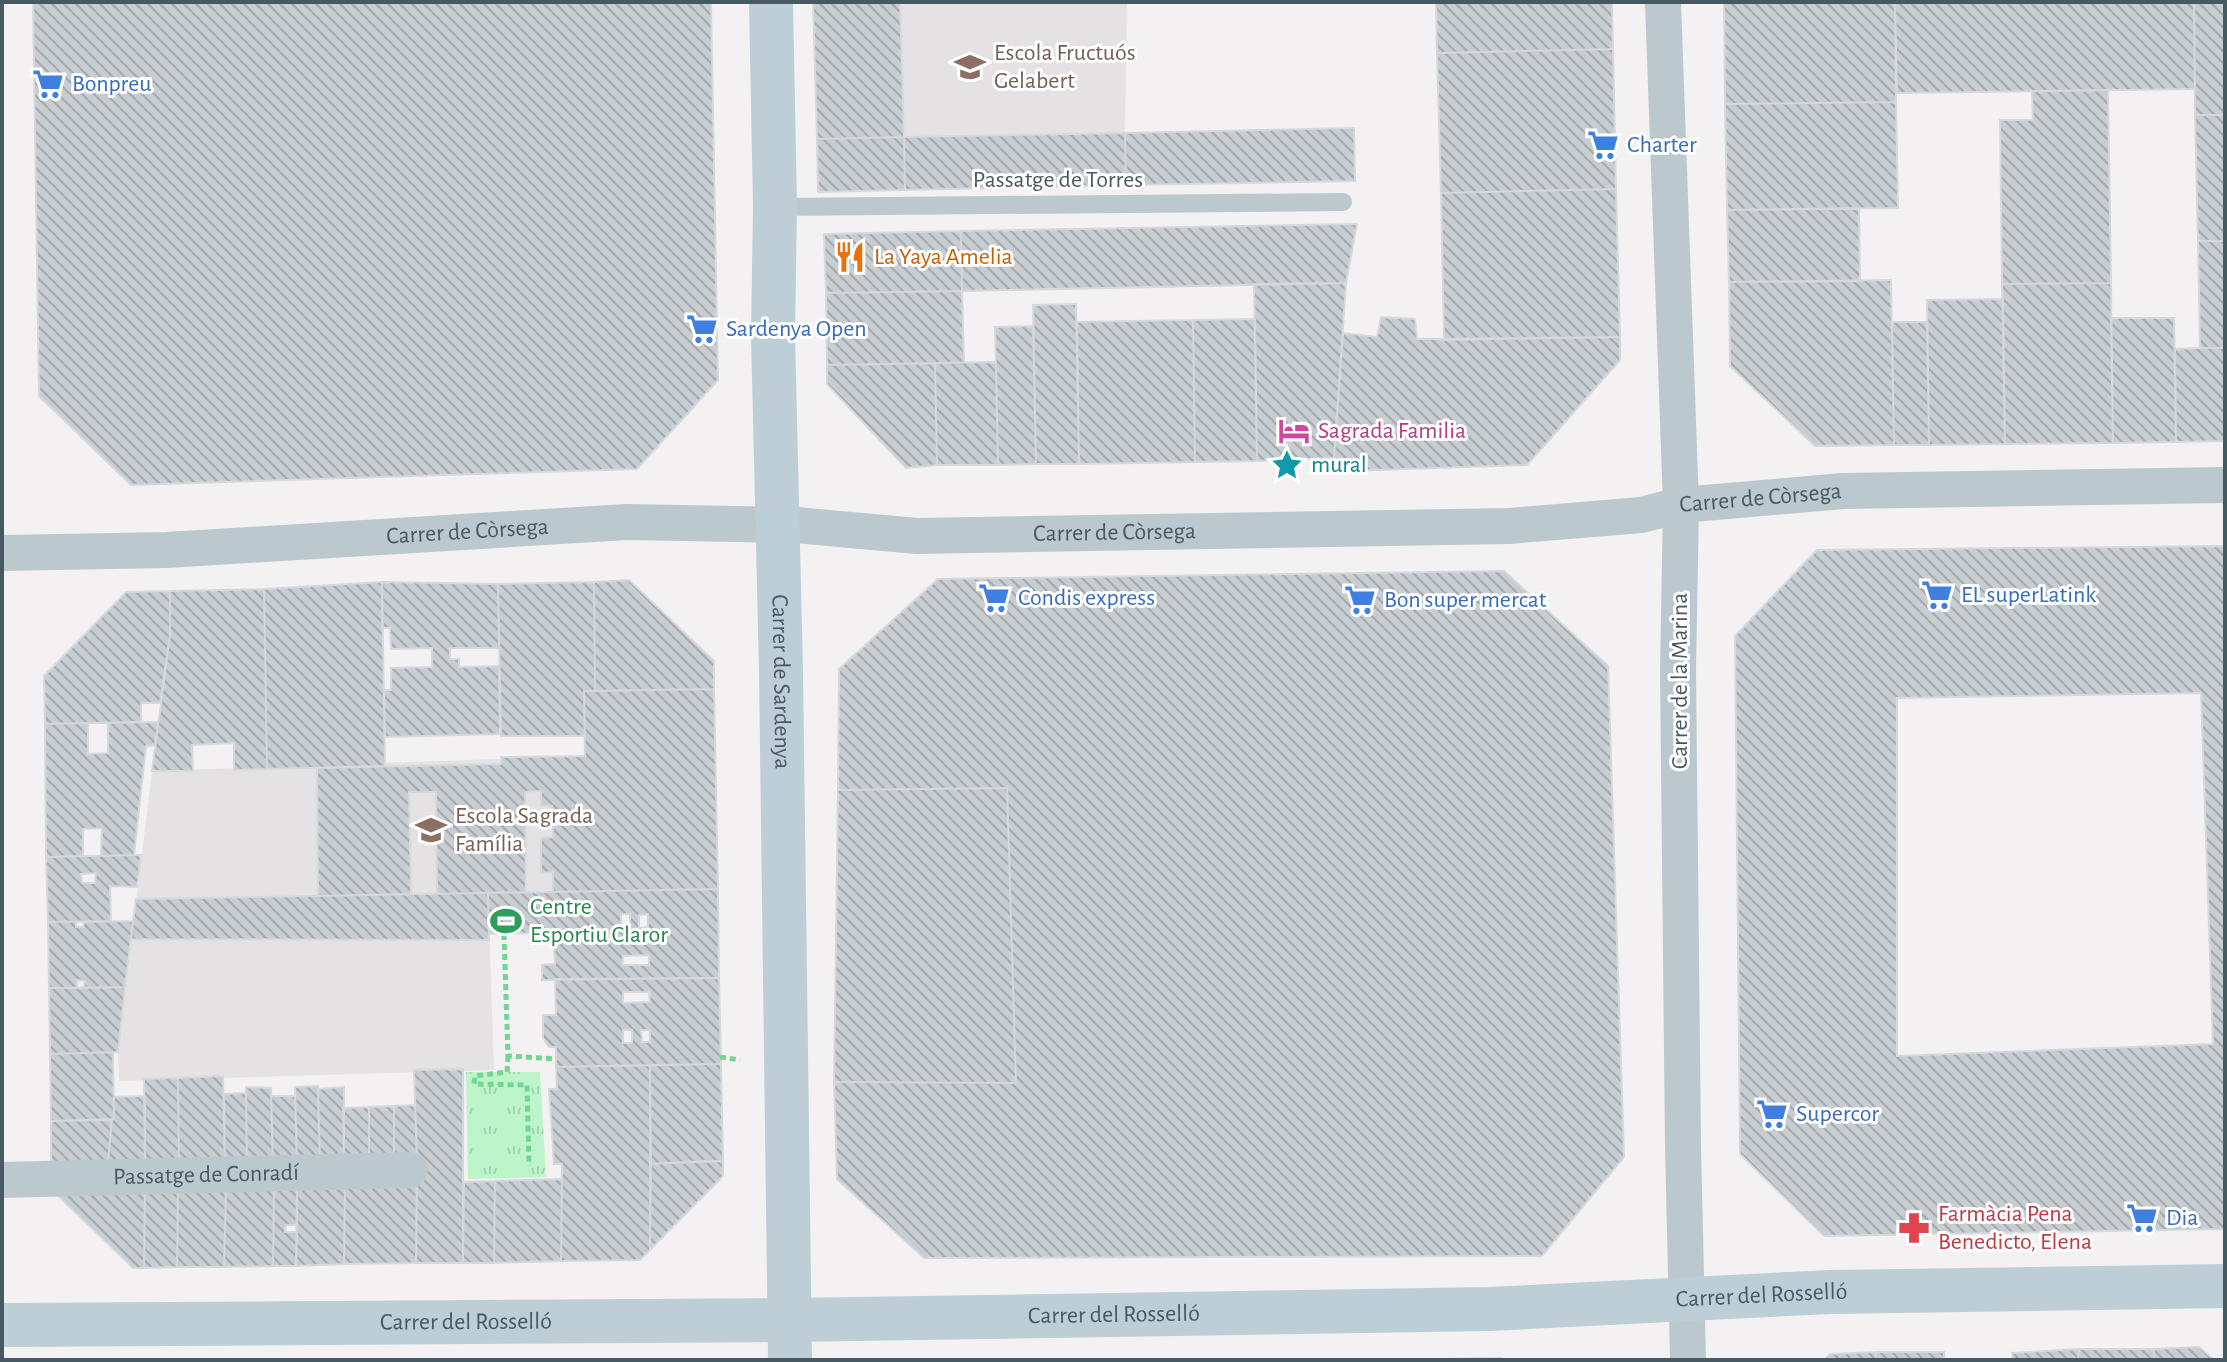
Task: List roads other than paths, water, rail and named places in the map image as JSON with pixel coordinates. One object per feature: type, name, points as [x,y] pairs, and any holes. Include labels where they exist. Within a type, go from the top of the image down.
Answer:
[{"type":"main road","name":"Carrer de Sardenya","points":[[771,2],[775,207],[773,335],[790,1340]]},
{"type":"main road","name":"Carrer del Rosselló","points":[[2,1325],[790,1340],[1830,1292],[2225,1286]]},
{"type":"street","name":"Carrer de la Marina","points":[[1663,2],[1673,353],[1681,505],[1678,671],[1688,1360]]},
{"type":"street","name":"Carrer de Còrsega","points":[[2,553],[167,550],[627,522],[777,525],[917,536],[1493,526],[1641,515],[1681,505],[1843,491],[2225,485]]},
{"type":"street","name":"Passatge de Conradí","points":[[2,1180],[410,1170]]},
{"type":"lane","name":"Passatge de Torres","points":[[775,207],[1343,202]]},
{"type":"place","name":"Escola Fructuós Gelabert","points":[[970,67]]},
{"type":"place","name":"Bonpreu","points":[[48,84]]},
{"type":"place","name":"Charter","points":[[1603,145]]},
{"type":"place","name":"La Yaya Amelia","points":[[850,257]]},
{"type":"place","name":"Sardenya Open","points":[[702,329]]},
{"type":"place","name":"Sagrada Familia","points":[[1294,431]]},
{"type":"place","name":"mural","points":[[1287,465]]},
{"type":"place","name":"EL superLatink","points":[[1937,595]]},
{"type":"place","name":"Condis express","points":[[994,598]]},
{"type":"place","name":"Bon super mercat","points":[[1360,600]]},
{"type":"place","name":"Escola Sagrada Família","points":[[431,830]]},
{"type":"place","name":"Centre Esportiu Claror","points":[[506,921]]},
{"type":"place","name":"Supercor","points":[[1772,1114]]},
{"type":"place","name":"Dia","points":[[2142,1218]]},
{"type":"place","name":"Farmàcia Pena Benedicto, Elena","points":[[1914,1228]]}]
